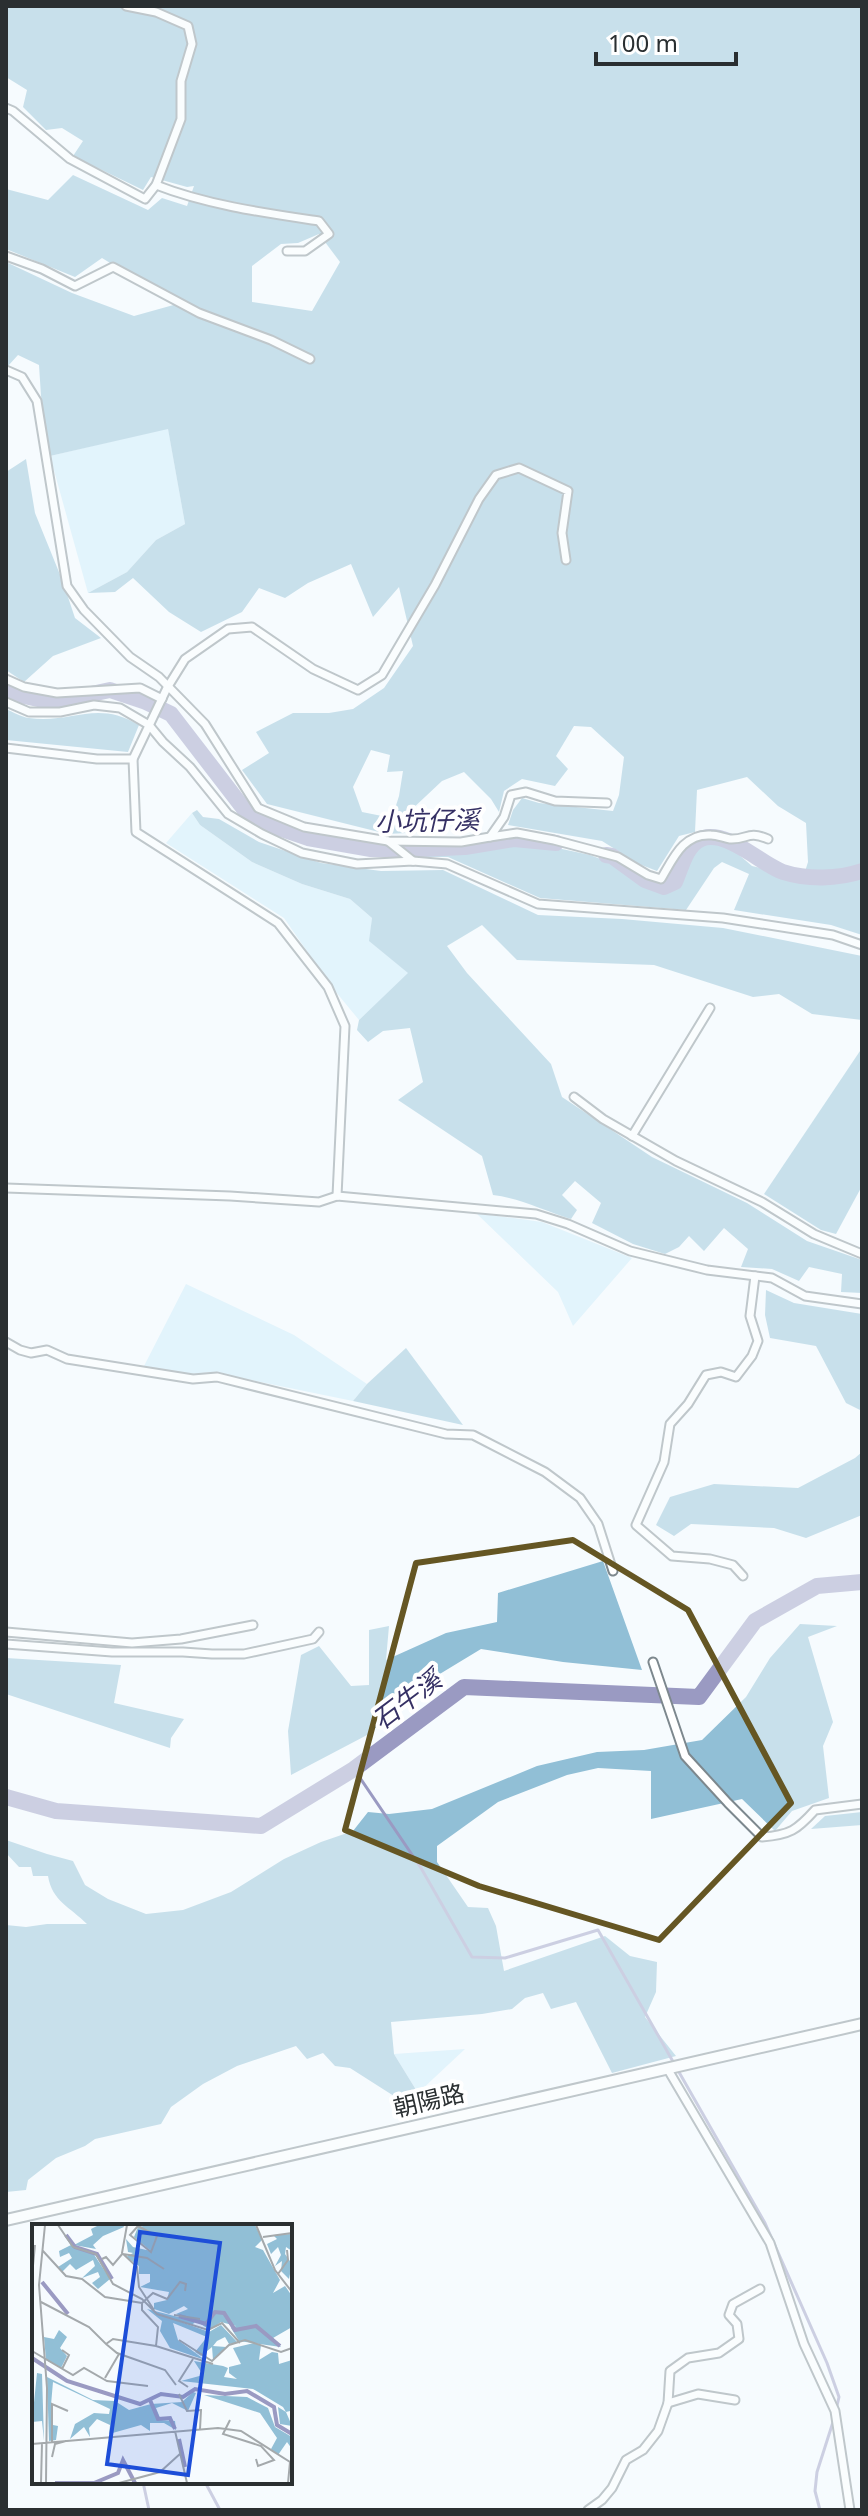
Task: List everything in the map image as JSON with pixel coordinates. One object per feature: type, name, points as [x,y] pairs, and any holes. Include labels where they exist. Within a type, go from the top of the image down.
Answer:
[{"type":"main road","name":"朝陽路","points":[[6,2220],[862,2024]]},
{"type":"street","points":[[6,108],[70,159],[145,199],[156,185],[181,119],[181,81],[192,44],[188,26],[156,12],[126,6]]},
{"type":"street","points":[[156,185],[176,193],[319,221],[329,234],[305,251],[287,251]]},
{"type":"street","points":[[6,256],[42,269],[75,286],[113,267],[199,313],[271,340],[310,359]]},
{"type":"street","points":[[6,370],[22,377],[37,401],[67,586],[84,610],[111,638],[130,657],[159,677],[205,724],[258,808],[304,827],[388,841],[461,842],[517,833],[618,857],[661,879],[678,847],[695,838],[708,834],[733,839],[756,834],[768,839]]},
{"type":"street","points":[[337,1196],[345,1026],[328,987],[278,923],[136,832],[133,759],[167,688],[185,659],[228,629],[252,627],[313,669],[358,690],[382,675],[435,585],[479,499],[496,475],[519,468],[568,491],[562,533],[566,560]]},
{"type":"street","points":[[6,679],[24,687],[57,693],[140,688],[162,699]]},
{"type":"street","points":[[6,702],[29,712],[60,712],[94,705],[120,708],[149,725],[190,767],[228,814],[302,853],[357,864],[413,861],[447,864],[538,904],[723,918],[833,935],[862,945]]},
{"type":"street","points":[[6,748],[97,759],[133,759]]},
{"type":"street","points":[[490,837],[504,817],[511,795],[526,792],[555,801],[607,803]]},
{"type":"street","points":[[388,841],[413,861]]},
{"type":"street","points":[[632,1136],[710,1008]]},
{"type":"street","points":[[574,1097],[603,1119],[676,1161],[762,1202],[814,1234],[862,1254]]},
{"type":"street","points":[[6,1188],[319,1202],[337,1196],[536,1214],[568,1224],[630,1251],[707,1270],[772,1278],[805,1296],[862,1304]]},
{"type":"street","points":[[743,1576],[733,1565],[710,1559],[672,1556],[636,1525],[664,1462],[670,1424],[688,1404],[706,1375],[721,1372],[736,1377],[752,1356],[758,1341],[750,1316],[755,1276]]},
{"type":"street","points":[[6,1342],[20,1350],[31,1353],[47,1350],[67,1359],[193,1379],[217,1377],[446,1434],[473,1435],[545,1472],[580,1498],[598,1524],[613,1571]]},
{"type":"street","points":[[6,1632],[132,1643],[181,1639],[253,1625]]},
{"type":"street","points":[[6,1644],[112,1652],[244,1654],[313,1639],[319,1632]]},
{"type":"street","points":[[653,1662],[685,1756],[762,1837],[798,1830],[815,1810],[862,1804]]},
{"type":"street","points":[[667,2068],[770,2243],[804,2344],[835,2411],[850,2510]]},
{"type":"street","points":[[588,2510],[612,2488],[626,2460],[643,2450],[658,2431],[668,2403],[670,2371],[688,2358],[719,2353],[739,2339],[737,2324],[729,2315],[733,2304],[760,2289]]},
{"type":"street","points":[[668,2403],[698,2394],[735,2400]]},
{"type":"highlighted area","points":[[573,1540],[688,1610],[791,1803],[659,1940],[479,1886],[345,1830],[416,1563]]},
{"type":"shaded area","points":[[6,6],[862,6],[862,935],[831,925],[734,910],[749,874],[722,862],[714,868],[686,910],[540,898],[448,857],[416,857],[415,849],[520,840],[590,855],[643,877],[657,888],[667,886],[687,850],[697,844],[709,843],[731,848],[752,866],[803,878],[808,862],[806,823],[778,806],[747,777],[697,790],[695,832],[679,836],[657,871],[639,864],[602,841],[508,825],[513,810],[522,798],[539,803],[613,811],[619,795],[624,757],[591,727],[574,726],[556,756],[568,769],[555,786],[522,779],[504,791],[499,812],[491,799],[464,772],[442,781],[409,812],[426,832],[387,834],[267,804],[242,770],[269,753],[256,732],[293,713],[353,709],[384,688],[413,646],[399,587],[373,617],[351,564],[308,583],[285,598],[259,588],[242,612],[201,632],[169,612],[133,578],[115,592],[88,593],[127,572],[156,540],[185,524],[168,429],[50,456],[39,365],[18,355],[6,365],[6,262],[72,293],[134,316],[177,304],[102,258],[75,277],[6,249],[6,189],[48,200],[73,175],[148,210],[162,198],[187,206],[194,186],[187,187],[151,177],[143,190],[73,156],[83,141],[62,128],[46,130],[23,107],[27,90],[6,77]],"holes":[[[319,234],[340,262],[312,311],[252,302],[252,266],[281,244],[298,243]],[[371,750],[390,755],[387,772],[403,771],[392,818],[362,812],[353,787]]]},
{"type":"shaded area","points":[[168,428],[185,524],[156,540],[127,572],[88,593],[50,456]]},
{"type":"shaded area","points":[[26,459],[35,513],[75,618],[101,638],[53,656],[24,682],[6,670],[6,472]]},
{"type":"shaded area","points":[[6,709],[26,717],[44,719],[110,714],[139,725],[128,752],[6,740]]},
{"type":"shaded area","points":[[197,810],[203,817],[219,819],[259,842],[321,863],[381,871],[443,870],[538,915],[723,928],[862,956],[862,1020],[812,1014],[779,994],[753,997],[654,965],[517,960],[482,925],[447,946],[467,973],[551,1064],[562,1097],[652,1157],[747,1203],[807,1241],[862,1260],[862,1293],[841,1292],[842,1274],[809,1267],[799,1281],[772,1269],[741,1267],[748,1249],[724,1228],[704,1251],[689,1236],[679,1247],[665,1254],[633,1244],[592,1223],[601,1203],[575,1181],[562,1195],[577,1210],[571,1219],[493,1195],[482,1156],[398,1100],[423,1082],[410,1028],[383,1031],[368,1042],[357,1030],[359,1020],[408,973],[369,941],[372,918],[350,899],[302,884],[252,862],[200,825],[192,813]]},
{"type":"shaded area","points":[[192,813],[200,825],[252,862],[302,884],[350,899],[372,918],[370,941],[409,973],[359,1020],[331,986],[284,918],[166,843]]},
{"type":"shaded area","points":[[862,1048],[862,1186],[836,1234],[821,1230],[764,1194]]},
{"type":"shaded area","points":[[476,1213],[542,1222],[632,1258],[573,1326],[558,1292]]},
{"type":"shaded area","points":[[186,1284],[294,1335],[367,1384],[353,1401],[212,1372],[189,1375],[144,1366]]},
{"type":"shaded area","points":[[766,1290],[794,1303],[862,1314],[862,1411],[846,1403],[816,1346],[770,1338],[765,1315]]},
{"type":"shaded area","points":[[406,1348],[463,1425],[353,1401]]},
{"type":"shaded area","points":[[862,1452],[862,1515],[806,1538],[774,1528],[691,1524],[674,1536],[656,1525],[670,1497],[714,1484],[798,1488]]},
{"type":"shaded area","points":[[603,1561],[642,1670],[481,1649],[415,1689],[369,1734],[291,1775],[288,1731],[301,1655],[319,1646],[351,1686],[369,1685],[369,1630],[389,1626],[386,1660],[446,1633],[497,1622],[498,1593]]},
{"type":"shaded area","points":[[800,1624],[837,1626],[808,1637],[833,1722],[823,1746],[829,1798],[792,1811],[775,1831],[742,1799],[651,1819],[651,1771],[598,1768],[567,1775],[498,1802],[437,1846],[437,1862],[468,1907],[488,1908],[496,1926],[504,1971],[605,1936],[630,1956],[657,1962],[656,1992],[645,2017],[676,2056],[612,2073],[576,2002],[551,2009],[543,1993],[525,1998],[512,2009],[391,2022],[394,2054],[418,2093],[408,2105],[350,2068],[335,2066],[323,2053],[307,2059],[296,2046],[237,2066],[203,2084],[171,2107],[161,2124],[95,2139],[56,2158],[28,2180],[26,2190],[6,2192],[6,1925],[87,1924],[53,1892],[48,1876],[33,1876],[31,1867],[19,1867],[6,1853],[6,1840],[73,1861],[85,1885],[108,1899],[146,1914],[183,1910],[231,1892],[284,1859],[353,1831],[368,1812],[389,1814],[432,1809],[537,1766],[597,1752],[644,1750],[702,1740],[746,1697],[770,1658]]},
{"type":"shaded area","points":[[6,1658],[121,1665],[114,1703],[184,1719],[171,1738],[170,1748],[6,1694]]},
{"type":"shaded area","points":[[862,1812],[862,1825],[811,1829],[825,1816]]},
{"type":"shaded area","points":[[465,2049],[418,2093],[394,2054]]},
{"type":"waterway","name":"小坑仔溪","points":[[6,692],[38,699],[68,699],[110,690],[171,714],[244,809],[267,824],[308,838],[371,849],[397,850],[465,847],[514,839],[556,843]]},
{"type":"waterway","name":"小坑仔溪","points":[[606,855],[645,880],[664,887],[675,882],[687,853],[697,841],[708,837],[721,838],[793,875],[823,878],[862,871]]},
{"type":"waterway","name":"石牛溪","points":[[6,1797],[56,1811],[261,1826],[354,1769],[464,1687],[699,1697],[755,1621],[817,1586],[862,1582]]},
{"type":"waterway","points":[[354,1769],[421,1868],[472,1957],[505,1958],[598,1930],[765,2223],[827,2363],[839,2397],[836,2410]]},
{"type":"waterway","points":[[820,2510],[815,2491],[817,2472],[833,2422]]},
{"type":"waterway","points":[[143,2484],[149,2510]]},
{"type":"waterway","points":[[206,2484],[220,2510]]}]
